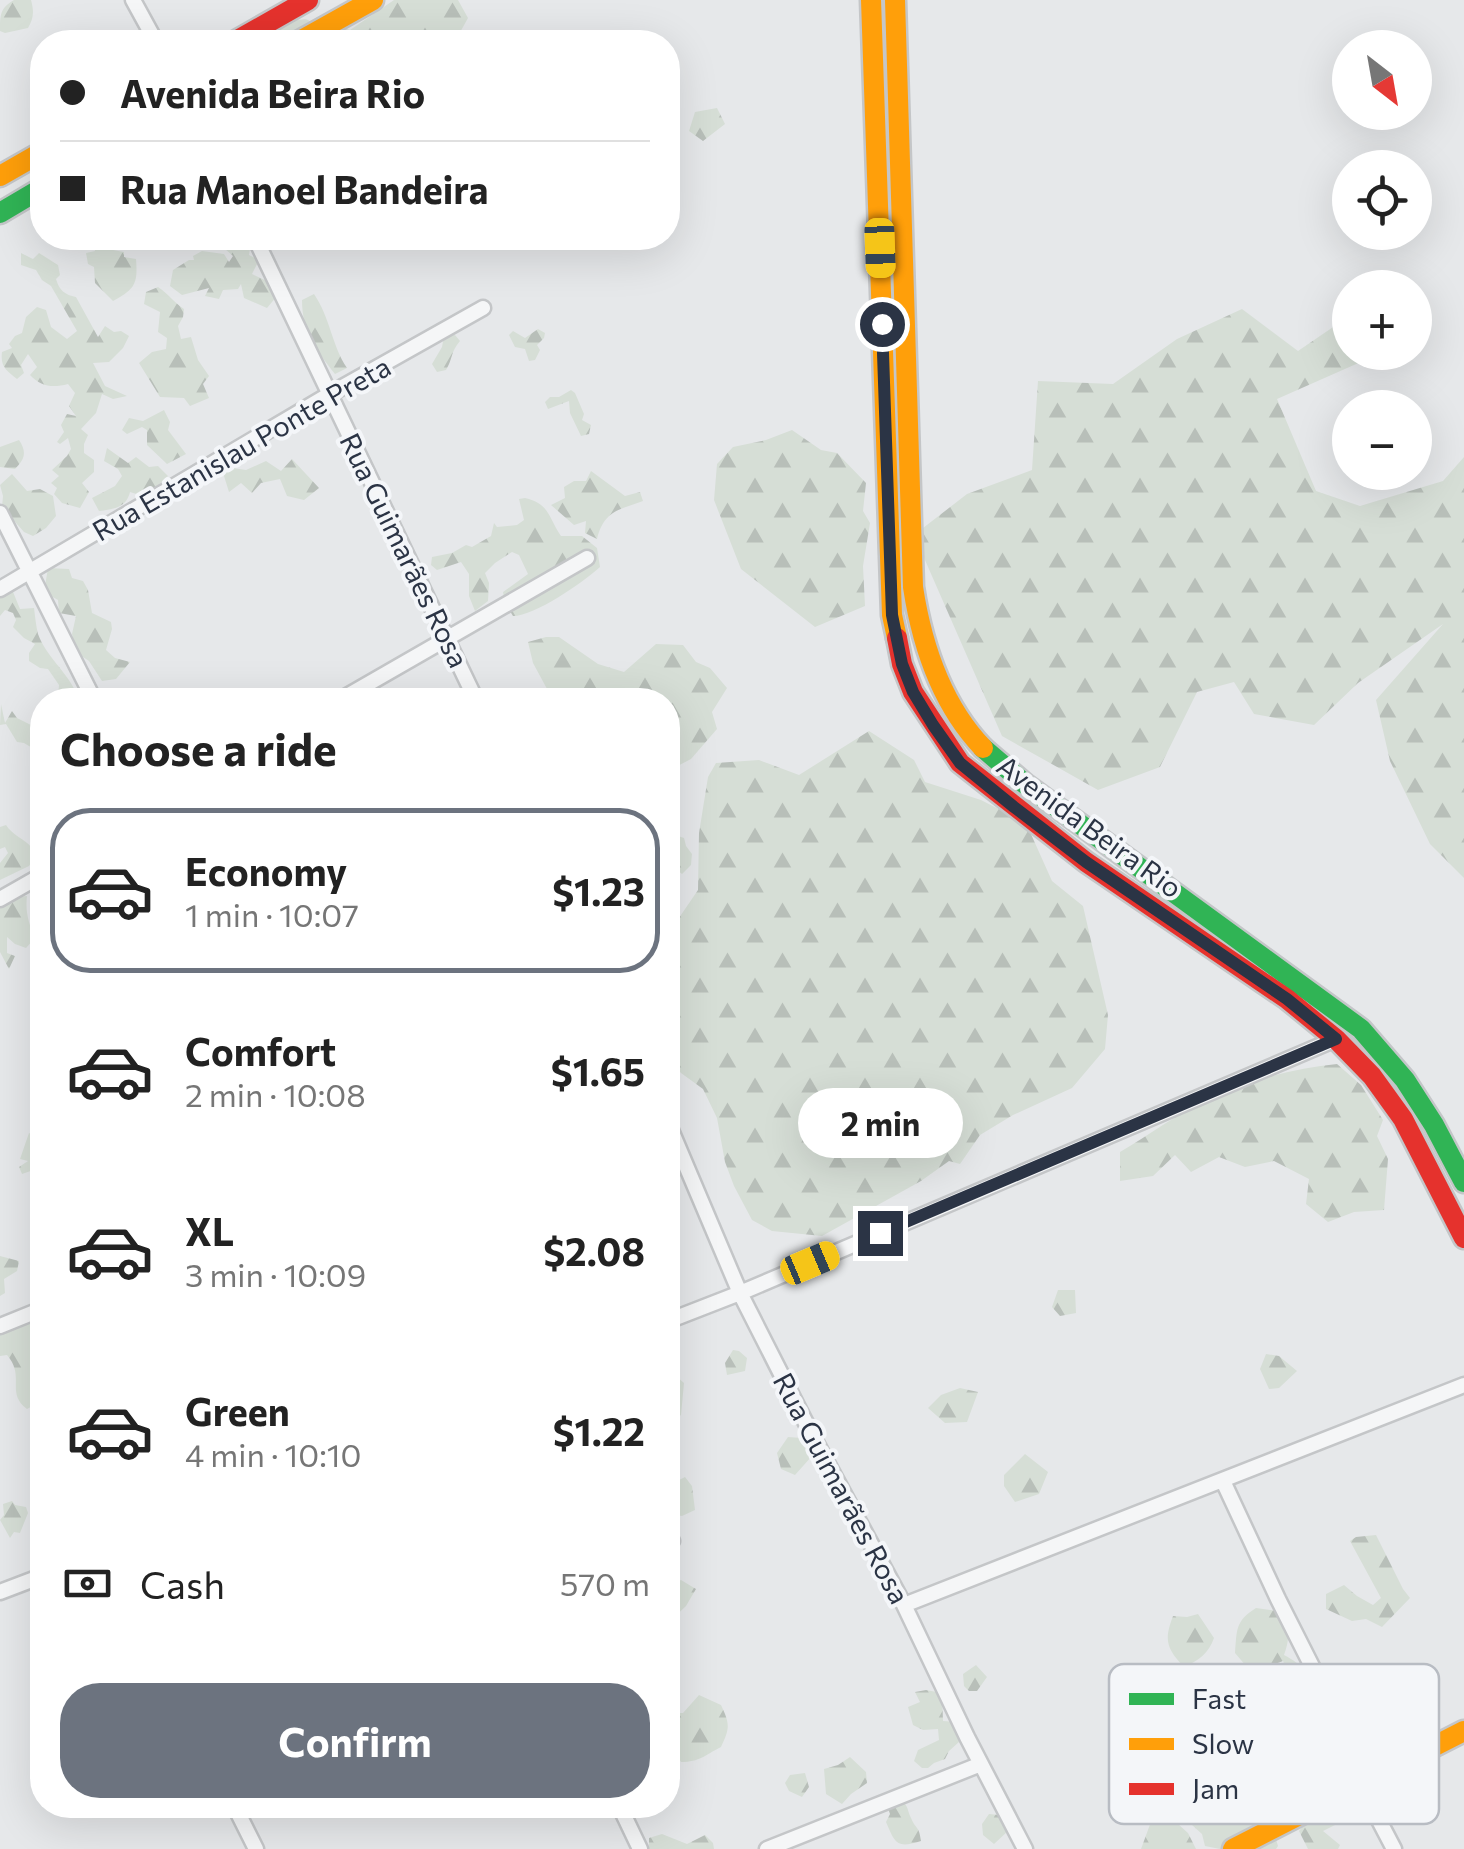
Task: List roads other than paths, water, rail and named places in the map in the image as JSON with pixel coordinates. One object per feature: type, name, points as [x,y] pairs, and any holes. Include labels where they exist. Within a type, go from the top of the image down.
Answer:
[{"type":"main road","points":[[255,30],[308,0]]},
{"type":"main road","points":[[313,30],[341,8],[373,0]]},
{"type":"main road","name":"Avenida Beira Rio","points":[[871,0],[892,615],[902,664],[913,692],[960,763],[1086,862],[1287,999],[1336,1039],[1372,1076],[1402,1119],[1464,1238]]},
{"type":"main road","name":"Avenida Beira Rio","points":[[895,0],[913,587],[917,619],[945,695],[981,746],[1026,784],[1361,1029],[1405,1080],[1464,1182]]},
{"type":"main road","points":[[0,176],[30,159]]},
{"type":"main road","points":[[0,213],[30,195]]},
{"type":"main road","points":[[1086,862],[1103,840]]},
{"type":"main road","points":[[1439,1744],[1464,1731]]},
{"type":"main road","points":[[1233,1849],[1282,1824]]},
{"type":"street","points":[[133,0],[149,30]]},
{"type":"street","name":"Rua Guimarães Rosa","points":[[261,250],[471,688]]},
{"type":"street","name":"Rua Estanislau Ponte Preta","points":[[0,589],[483,308]]},
{"type":"street","points":[[0,512],[88,688]]},
{"type":"street","points":[[360,688],[587,558]]},
{"type":"street","points":[[0,900],[30,882]]},
{"type":"street","points":[[680,1316],[1336,1039]]},
{"type":"street","name":"Rua Guimarães Rosa","points":[[680,1151],[740,1293],[904,1605],[1025,1849]]},
{"type":"street","points":[[0,1326],[30,1314]]},
{"type":"street","points":[[904,1605],[1464,1385]]},
{"type":"street","points":[[1223,1481],[1311,1664]]},
{"type":"street","points":[[0,1592],[30,1581]]},
{"type":"street","points":[[767,1849],[981,1764]]},
{"type":"street","points":[[240,1818],[256,1849]]},
{"type":"street","points":[[625,1818],[640,1849]]},
{"type":"street","points":[[1381,1824],[1394,1849]]}]
